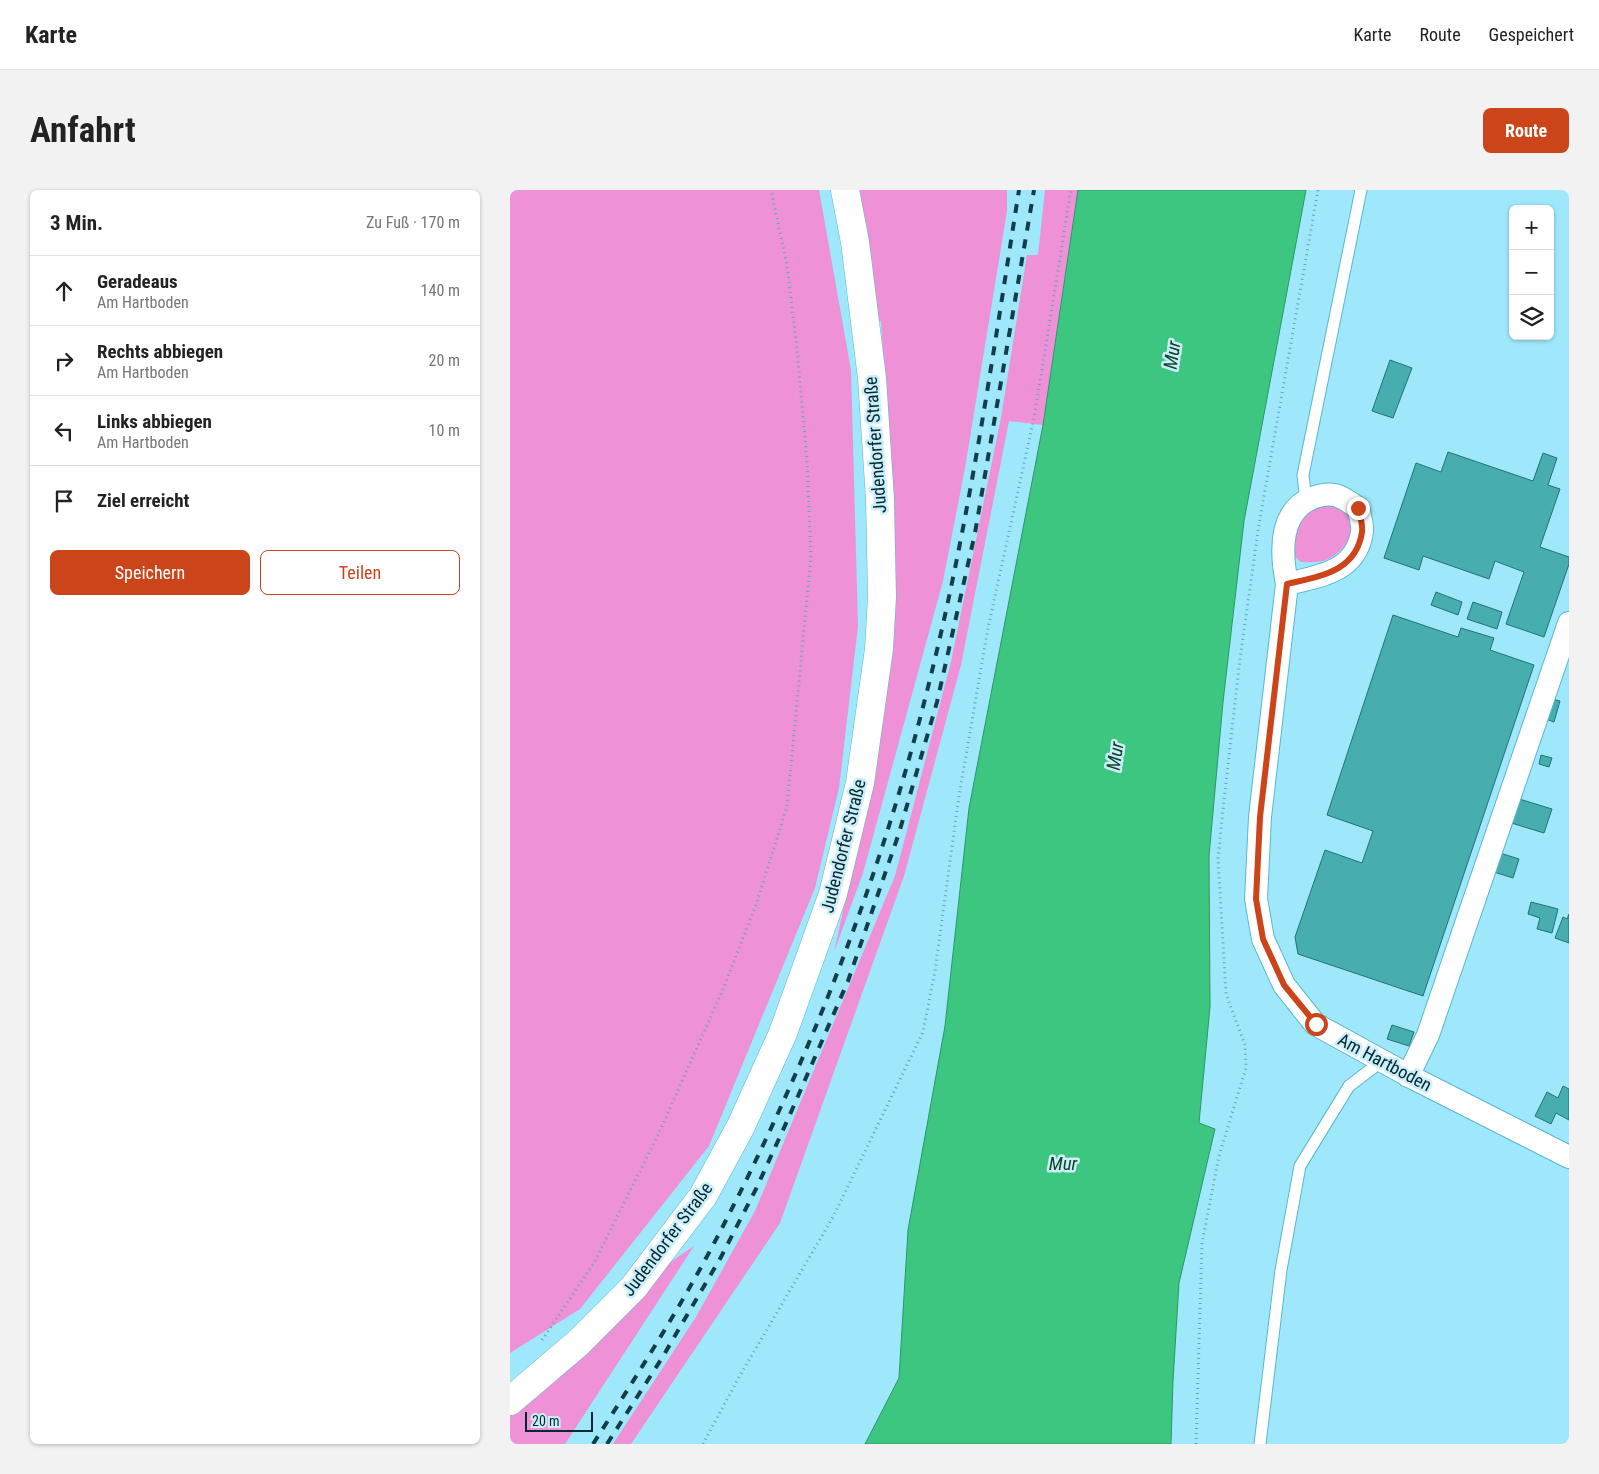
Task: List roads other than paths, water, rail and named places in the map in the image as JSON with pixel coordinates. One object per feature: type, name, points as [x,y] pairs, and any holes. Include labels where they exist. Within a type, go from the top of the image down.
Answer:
[{"type":"main road","name":"Judendorfer Straße","points":[[510,1401],[578,1343],[634,1288],[703,1196],[741,1126],[783,1033],[833,894],[860,783],[879,650],[882,597],[880,499],[872,378],[855,242],[845,190]]},
{"type":"street","points":[[1287,584],[1338,570],[1355,553],[1362,530],[1358,508],[1342,496],[1322,494],[1306,501]]},
{"type":"street","name":"Am Hartboden","points":[[1306,501],[1291,513],[1286,527],[1283,561],[1287,584],[1260,817],[1256,899],[1263,939],[1284,985],[1316,1024],[1408,1076],[1569,1157]]},
{"type":"street","points":[[1408,1076],[1428,1035],[1569,623]]},
{"type":"lane","points":[[1306,501],[1303,474],[1362,190]]},
{"type":"lane","points":[[1260,1444],[1281,1270],[1300,1166],[1349,1086],[1382,1061]]},
{"type":"water","name":"Mur","points":[[1078,190],[1306,190],[1244,521],[1223,702],[1209,856],[1210,1007],[1199,1123],[1215,1129],[1179,1283],[1171,1444],[865,1444],[899,1378],[908,1230],[945,1026],[969,808],[1043,425]]},
{"type":"railway","points":[[593,1444],[683,1299],[745,1183],[806,1049],[860,911],[884,841],[925,699],[954,573],[989,382],[1019,190]]},
{"type":"railway","points":[[607,1444],[662,1358],[721,1257],[756,1189],[848,981],[899,833],[937,702],[975,533],[1034,190]]}]
